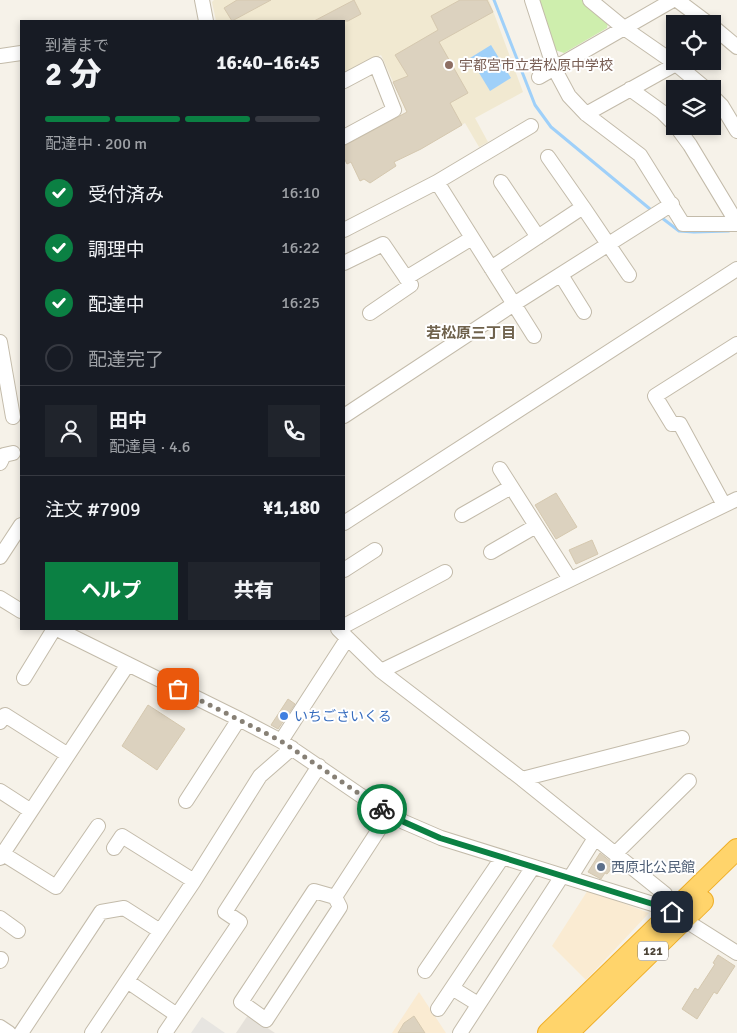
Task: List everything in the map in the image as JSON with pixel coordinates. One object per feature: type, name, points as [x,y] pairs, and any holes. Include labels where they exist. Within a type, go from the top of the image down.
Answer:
[{"type":"highway","name":"121","points":[[568,1033],[678,916],[737,849]]},
{"type":"highway","name":"121","points":[[548,1033],[678,916],[737,868]]},
{"type":"street","points":[[202,0],[206,20]]},
{"type":"street","points":[[531,0],[554,68],[569,96],[586,114],[640,155],[683,224],[737,224]]},
{"type":"street","points":[[590,0],[624,28],[666,57]]},
{"type":"street","points":[[539,77],[672,0]]},
{"type":"street","points":[[677,0],[697,15]]},
{"type":"street","points":[[721,33],[737,47]]},
{"type":"street","points":[[0,56],[20,53]]},
{"type":"street","points":[[345,80],[376,64],[394,110],[345,136]]},
{"type":"street","points":[[586,114],[666,69]]},
{"type":"street","points":[[683,70],[695,80]]},
{"type":"street","points":[[630,89],[666,116]]},
{"type":"street","points":[[721,105],[737,131]]},
{"type":"street","points":[[345,229],[437,182],[531,126]]},
{"type":"street","points":[[683,135],[737,224]]},
{"type":"street","points":[[548,157],[629,275]]},
{"type":"street","points":[[437,182],[534,336]]},
{"type":"street","points":[[501,182],[538,237]]},
{"type":"street","points":[[345,415],[514,304],[672,204]]},
{"type":"street","points":[[492,268],[583,207]]},
{"type":"street","points":[[406,278],[472,238]]},
{"type":"street","points":[[345,263],[383,244],[412,286],[370,313]]},
{"type":"street","points":[[345,522],[737,269]]},
{"type":"street","points":[[560,275],[584,312]]},
{"type":"street","points":[[0,342],[12,416]]},
{"type":"street","points":[[724,505],[680,424],[672,424],[655,396],[737,344]]},
{"type":"street","points":[[0,463],[4,455],[14,453]]},
{"type":"street","points":[[500,469],[570,579]]},
{"type":"street","points":[[462,515],[511,487]]},
{"type":"street","points":[[381,671],[737,499]]},
{"type":"street","points":[[0,557],[20,526]]},
{"type":"street","points":[[491,552],[536,526]]},
{"type":"street","points":[[345,569],[375,550]]},
{"type":"street","points":[[345,628],[445,572]]},
{"type":"street","points":[[0,598],[20,609]]},
{"type":"street","points":[[24,678],[54,630]]},
{"type":"street","points":[[57,630],[239,719],[287,745],[389,814],[404,822],[440,838],[656,905],[678,916],[737,953]]},
{"type":"street","points":[[92,1033],[194,881],[260,776],[287,745],[341,630],[381,671],[522,779],[665,894],[678,916]]},
{"type":"street","points":[[98,826],[56,887],[1,855],[128,664]]},
{"type":"street","points":[[0,722],[5,715],[68,755]]},
{"type":"street","points":[[186,801],[239,719]]},
{"type":"street","points":[[522,779],[682,738]]},
{"type":"street","points":[[165,1033],[240,922],[225,912],[319,766]]},
{"type":"street","points":[[615,854],[689,781]]},
{"type":"street","points":[[0,791],[31,812]]},
{"type":"street","points":[[335,897],[389,814]]},
{"type":"street","points":[[114,848],[122,836],[194,881]]},
{"type":"street","points":[[460,1033],[478,1004],[595,838]]},
{"type":"street","points":[[425,971],[502,858]]},
{"type":"street","points":[[438,1009],[534,867]]},
{"type":"street","points":[[314,891],[335,897],[340,907],[266,1020],[240,1002],[314,891]]},
{"type":"street","points":[[21,1033],[101,912],[124,908],[160,931]]},
{"type":"street","points":[[0,918],[18,931]]},
{"type":"street","points":[[127,981],[177,1015]]},
{"type":"street","points":[[452,988],[478,1004]]},
{"type":"street","points":[[0,1027],[9,1033]]},
{"type":"shaded area","name":"宇都宮市立若松原中学校","points":[[214,0],[489,0],[523,92],[475,118],[488,142],[479,147],[465,123],[422,147],[381,55],[345,74],[345,20],[216,20],[212,2]]},
{"type":"shaded area","points":[[588,890],[649,913],[586,980],[552,946]]},
{"type":"shaded area","points":[[419,992],[446,1033],[392,1033]]},
{"type":"shaded area","points":[[248,1015],[275,1033],[236,1033]]},
{"type":"shaded area","points":[[202,1017],[225,1033],[191,1033]]},
{"type":"green space","points":[[540,0],[582,0],[608,22],[607,28],[564,53],[555,50],[536,2]]},
{"type":"water","points":[[491,45],[511,78],[490,91],[470,58]]},
{"type":"building","points":[[237,0],[271,0],[234,20],[231,20],[224,8]]},
{"type":"building","points":[[354,0],[361,14],[348,21],[316,20]]},
{"type":"building","points":[[460,0],[487,0],[493,12],[439,42],[468,93],[450,103],[462,125],[394,162],[396,166],[370,183],[364,179],[360,181],[351,162],[347,164],[345,160],[345,145],[407,112],[393,82],[408,76],[395,55],[438,30],[431,16]]},
{"type":"building","points":[[556,493],[577,527],[556,539],[535,505]]},
{"type":"building","points":[[592,540],[598,554],[576,564],[569,550]]},
{"type":"building","name":"いちごさいくる","points":[[288,699],[295,704],[278,729],[271,725]]},
{"type":"building","points":[[148,705],[185,729],[157,770],[122,746]]},
{"type":"building","name":"西原北公民館","points":[[600,853],[611,862],[609,866],[612,868],[601,879],[588,872]]},
{"type":"building","points":[[718,955],[735,966],[717,994],[714,992],[697,1019],[682,1009],[695,988],[698,990],[715,964],[713,963]]},
{"type":"building","points":[[414,1016],[425,1033],[398,1033],[404,1023]]},
{"type":"waterway","points":[[494,0],[535,105],[551,127],[650,209]]},
{"type":"waterway","points":[[662,218],[679,231],[729,231]]},
{"type":"way so far","points":[[178,689],[281,741],[382,809]]},
{"type":"place","name":"宇都宮市立若松原中学校","points":[[449,65]]},
{"type":"place","name":"いちごさいくる","points":[[284,716]]},
{"type":"place","name":"西原北公民館","points":[[601,867]]},
{"type":"district","name":"若松原三丁目","points":[[471,333]]},
{"type":"route","points":[[382,809],[404,822],[440,838],[656,905],[672,912]]}]
